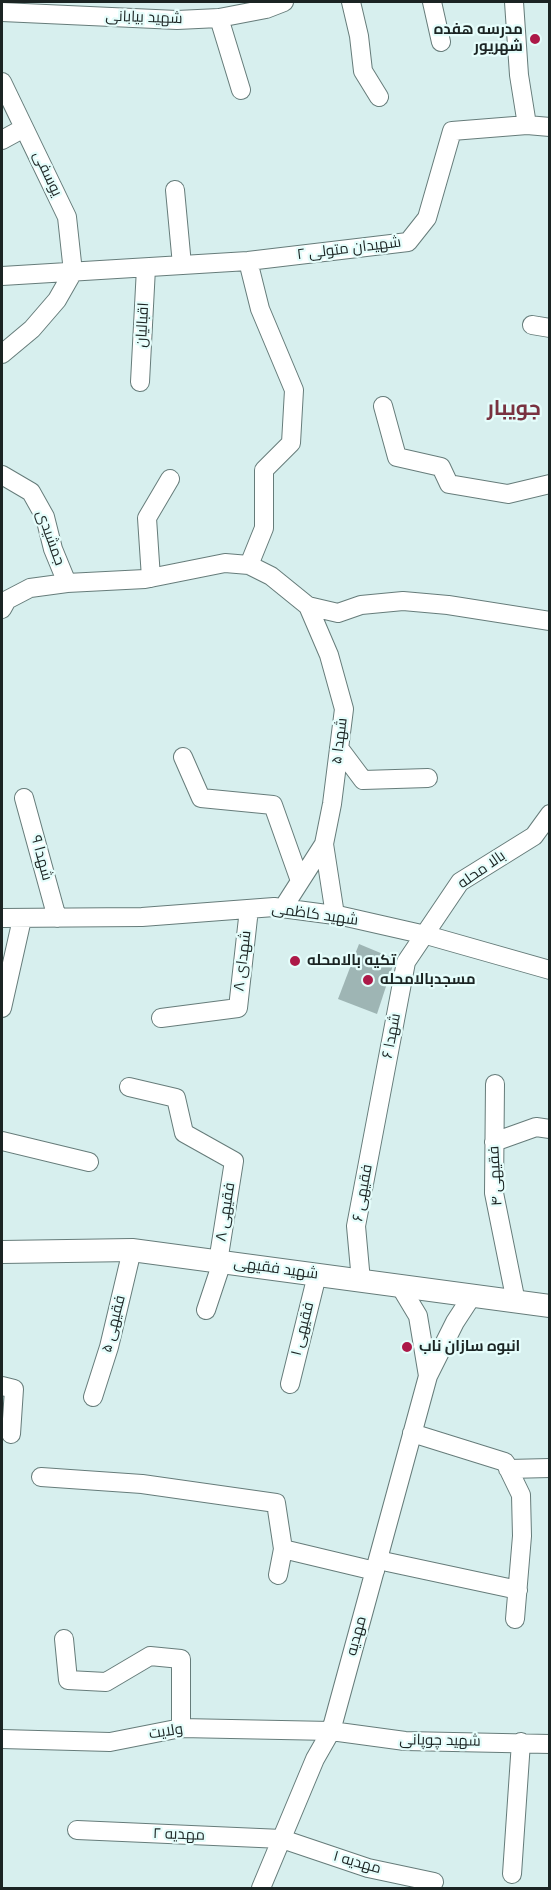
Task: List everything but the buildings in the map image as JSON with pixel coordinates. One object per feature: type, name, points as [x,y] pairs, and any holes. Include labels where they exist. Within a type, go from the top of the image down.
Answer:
[{"type":"main road","name":"شهید فقیهی","points":[[2,1252],[132,1250],[549,1306]]},
{"type":"street","name":"شهید بیابانی","points":[[2,12],[177,20],[219,18],[266,9],[284,2]]},
{"type":"street","points":[[351,2],[359,36],[363,71],[379,97]]},
{"type":"street","points":[[432,2],[441,42]]},
{"type":"street","points":[[514,2],[526,125]]},
{"type":"street","points":[[219,18],[242,90]]},
{"type":"street","name":"یوسفی","points":[[2,82],[67,217],[73,272]]},
{"type":"street","name":"شهیدان متولی ۲","points":[[2,276],[248,261],[408,242],[427,218],[452,131],[526,125],[549,127]]},
{"type":"street","points":[[2,140],[24,128]]},
{"type":"street","points":[[175,190],[182,265]]},
{"type":"street","points":[[248,261],[260,309],[294,390],[291,443],[264,470],[264,528],[249,565]]},
{"type":"street","name":"اقبالیان","points":[[140,382],[146,268]]},
{"type":"street","points":[[2,354],[32,329],[63,290],[73,272]]},
{"type":"street","points":[[383,406],[397,457],[441,467],[450,484],[508,494],[549,484]]},
{"type":"street","name":"جمشیدی","points":[[2,475],[31,492],[45,517],[53,549],[67,583]]},
{"type":"street","points":[[151,578],[147,518],[170,479]]},
{"type":"street","points":[[2,609],[7,600],[30,588],[67,583],[151,578],[225,563],[249,565],[271,576],[308,606],[338,613],[361,605],[403,601],[448,605],[549,621]]},
{"type":"street","name":"شهدا ۵","points":[[308,606],[329,656],[344,709],[324,844],[335,915]]},
{"type":"street","points":[[339,748],[363,780],[428,778]]},
{"type":"street","points":[[183,757],[201,798],[273,805],[300,881]]},
{"type":"street","name":"شهدا ۹","points":[[24,798],[57,918]]},
{"type":"street","name":"بالا محله","points":[[422,935],[460,882],[534,836],[549,815]]},
{"type":"street","name":"شهدا ۵","points":[[283,908],[324,844]]},
{"type":"street","name":"شهید کاظمی","points":[[2,918],[142,917],[283,908],[335,915],[422,935],[549,970]]},
{"type":"street","name":"شهدای ۸","points":[[161,1018],[237,1008],[249,909]]},
{"type":"street","points":[[2,1008],[22,919]]},
{"type":"street","name":"شهدا ۶","points":[[378,1106],[406,962],[422,935]]},
{"type":"street","name":"فقیهی ۴","points":[[495,1084],[494,1192],[516,1302]]},
{"type":"street","name":"فقیهی ۸","points":[[129,1087],[176,1098],[184,1133],[234,1161],[220,1262]]},
{"type":"street","name":"فقیهی ۶","points":[[361,1281],[356,1226],[378,1106]]},
{"type":"street","points":[[494,1142],[536,1127],[549,1129]]},
{"type":"street","points":[[2,1141],[89,1162]]},
{"type":"street","name":"فقیهی ۵","points":[[93,1397],[109,1347],[132,1250]]},
{"type":"street","points":[[206,1310],[220,1262]]},
{"type":"street","name":"فقیهی ۱","points":[[290,1384],[317,1275]]},
{"type":"street","points":[[400,1286],[418,1316],[428,1376]]},
{"type":"street","points":[[428,1376],[455,1322],[472,1296]]},
{"type":"street","name":"مهدیه","points":[[261,1888],[315,1758],[331,1731],[428,1376]]},
{"type":"street","points":[[2,1386],[14,1389],[11,1434]]},
{"type":"street","points":[[412,1433],[505,1462],[521,1495],[522,1536],[515,1618]]},
{"type":"street","points":[[508,1469],[549,1468]]},
{"type":"street","points":[[41,1477],[142,1484],[276,1503],[283,1549],[278,1575]]},
{"type":"street","points":[[283,1549],[518,1590]]},
{"type":"street","points":[[64,1639],[68,1680],[106,1682],[150,1656],[181,1659],[181,1728]]},
{"type":"street","name":"ولایت","points":[[2,1739],[110,1742],[181,1728],[331,1731]]},
{"type":"street","name":"شهید چوپانی","points":[[331,1731],[405,1741],[549,1744]]},
{"type":"street","points":[[512,1874],[521,1742]]},
{"type":"street","name":"مهدیه ۲","points":[[77,1830],[282,1839]]},
{"type":"street","name":"مهدیه ۱","points":[[282,1839],[368,1868],[434,1882]]},
{"type":"place","name":"مدرسه هفده شهریور","points":[[535,39]]},
{"type":"place","name":"تکیه بالامحله","points":[[295,961]]},
{"type":"place","name":"مسجدبالامحله","points":[[368,980]]},
{"type":"place","name":"انبوه سازان ناب","points":[[407,1347]]},
{"type":"district","name":"جویبار","points":[[514,409]]}]
